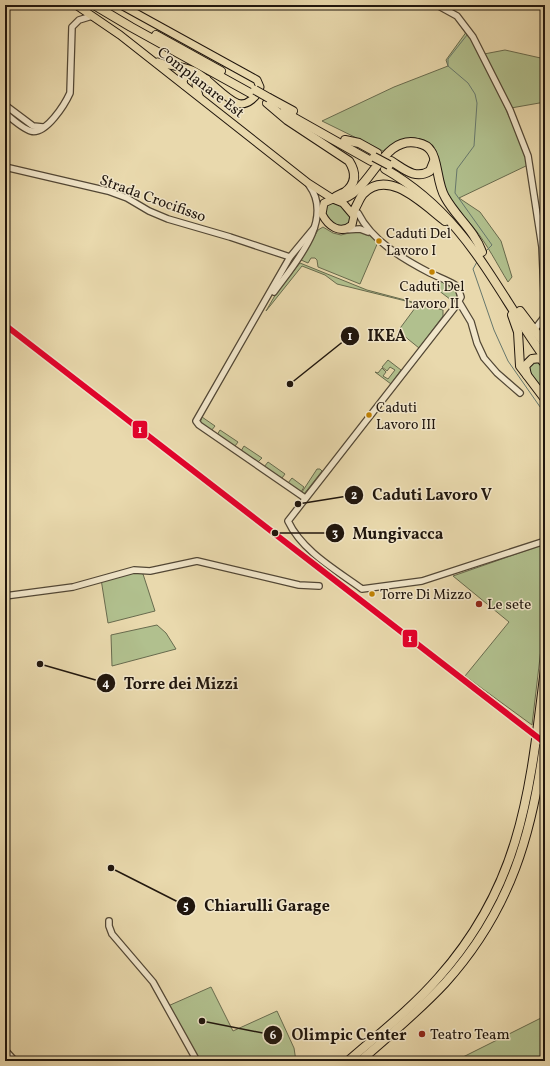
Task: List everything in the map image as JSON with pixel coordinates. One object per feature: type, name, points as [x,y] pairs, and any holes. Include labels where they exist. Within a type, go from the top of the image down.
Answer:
[{"type":"highway","points":[[94,5],[253,92]]},
{"type":"highway","points":[[103,5],[268,101],[388,165],[419,175],[430,171],[433,165],[434,156]]},
{"type":"highway","points":[[268,101],[345,140],[359,143],[374,157]]},
{"type":"highway","points":[[268,101],[287,120],[349,161],[354,169],[355,177],[353,184],[347,191],[335,199]]},
{"type":"highway","points":[[335,199],[347,198],[357,190],[389,152],[397,145],[410,142],[422,144],[432,151],[438,181],[444,197],[474,233],[478,251],[498,286],[545,358]]},
{"type":"highway","points":[[388,165],[435,205],[478,251],[497,276],[545,350]]},
{"type":"highway","points":[[356,211],[363,194],[372,187],[384,184],[397,186],[449,224],[478,251]]},
{"type":"highway","points":[[356,211],[353,201],[357,190]]},
{"type":"highway","points":[[498,286],[514,319],[518,339],[518,360],[522,371],[545,399]]},
{"type":"highway","points":[[520,311],[545,344]]},
{"type":"highway","points":[[527,376],[526,366],[532,359],[540,358],[545,364]]},
{"type":"highway","points":[[348,1061],[425,992],[452,961],[477,927],[496,892],[515,846],[526,807],[535,752],[545,669]]},
{"type":"highway","points":[[360,1061],[445,983],[483,932],[504,894],[523,849],[534,807],[545,737]]},
{"type":"main road","name":"Complanare Est","points":[[76,5],[152,60],[297,175],[335,199]]},
{"type":"main road","points":[[121,5],[256,80],[260,87],[254,98],[241,104],[232,100],[207,79],[188,68],[162,64],[152,60]]},
{"type":"main road","points":[[184,85],[184,78],[189,74],[195,76],[198,83],[196,90],[202,99]]},
{"type":"main road","points":[[198,83],[207,79]]},
{"type":"main road","points":[[335,199],[356,211],[352,225],[341,230],[328,223],[322,214],[324,203],[335,199]]},
{"type":"street","points":[[437,5],[457,16],[473,37],[510,110],[528,156],[542,247],[545,316],[535,329]]},
{"type":"street","points":[[5,113],[30,131],[37,132],[47,126],[66,101],[70,93],[72,27],[79,20],[92,16]]},
{"type":"street","points":[[5,105],[33,126],[39,128],[47,126]]},
{"type":"street","name":"Strada Crocifisso","points":[[5,167],[108,191],[127,198],[168,219],[230,237],[290,257]]},
{"type":"street","points":[[307,244],[318,216],[316,196],[308,183]]},
{"type":"street","points":[[356,211],[370,233]]},
{"type":"street","points":[[258,313],[296,262],[317,230],[322,214]]},
{"type":"street","points":[[305,498],[199,425],[196,421],[290,257],[314,228]]},
{"type":"street","points":[[341,230],[360,229],[370,233],[409,261],[455,285],[460,293],[458,302],[288,521],[293,532],[303,544],[362,590],[422,581],[545,541]]},
{"type":"street","points":[[458,302],[471,322],[477,343],[484,358],[497,373],[520,393]]},
{"type":"street","points":[[5,596],[74,587],[134,570],[150,571],[196,561],[299,585],[319,586]]},
{"type":"street","points":[[109,921],[108,926],[112,934],[153,982],[197,1061]]},
{"type":"street","points":[[5,1050],[15,1061]]},
{"type":"green space","points":[[467,31],[480,52],[527,156],[528,165],[459,198],[480,212],[501,241],[512,277],[508,282],[492,254],[448,195],[443,183],[439,159],[430,144],[419,139],[406,139],[389,147],[385,152],[322,121],[394,87],[448,66],[446,60]]},
{"type":"green space","points":[[505,50],[545,59],[545,102],[511,108],[484,54]]},
{"type":"green space","points":[[329,202],[339,204],[351,217],[351,222],[346,226],[341,226],[328,219],[324,207]]},
{"type":"green space","points":[[323,227],[333,233],[341,235],[357,231],[365,232],[378,242],[360,284],[318,267],[317,260],[315,258],[311,258],[308,263],[301,260],[318,230]]},
{"type":"green space","points":[[300,263],[367,290],[443,310],[443,316],[419,348],[398,331],[418,304],[337,284],[325,275],[302,266],[266,311],[277,292]]},
{"type":"green space","points":[[441,281],[456,291],[457,298],[455,303],[438,290],[440,287],[437,284]]},
{"type":"green space","points":[[388,360],[401,370],[391,384],[375,372],[378,373],[382,368],[386,372],[383,376],[388,379],[395,370],[390,367],[387,371],[382,367]]},
{"type":"green space","points":[[537,360],[545,366],[545,394],[528,373],[528,365]]},
{"type":"green space","points":[[202,417],[215,426],[211,431],[200,423]]},
{"type":"green space","points":[[220,430],[238,442],[235,446],[217,435]]},
{"type":"green space","points":[[244,446],[262,458],[258,462],[241,451]]},
{"type":"green space","points":[[268,462],[285,474],[282,478],[264,467]]},
{"type":"green space","points":[[317,469],[322,471],[304,494],[302,492]]},
{"type":"green space","points":[[292,478],[304,487],[301,492],[288,483]]},
{"type":"green space","points":[[545,544],[545,615],[532,725],[465,676],[509,622],[453,576]]},
{"type":"green space","points":[[134,570],[143,574],[155,611],[108,623],[101,579]]},
{"type":"green space","points":[[157,625],[166,633],[176,649],[112,666],[111,635]]},
{"type":"green space","points":[[211,987],[233,1031],[277,1011],[294,1048],[296,1061],[198,1061],[168,1006]]},
{"type":"green space","points":[[545,1016],[545,1061],[454,1061],[457,1060]]},
{"type":"waterway","points":[[431,6],[439,9]]},
{"type":"waterway","points":[[454,17],[467,35],[448,59],[448,66],[468,83],[475,94],[477,103],[474,146],[457,169],[455,193],[492,245],[485,252]]},
{"type":"waterway","points":[[477,262],[473,269],[494,330],[508,361],[545,414]]},
{"type":"railway","points":[[5,322],[204,475]]},
{"type":"transit line","name":"1","points":[[5,325],[545,743]]},
{"type":"place","name":"Caduti Del Lavoro I","points":[[379,241]]},
{"type":"place","name":"Caduti Del Lavoro II","points":[[432,272]]},
{"type":"place","name":"IKEA","points":[[290,384]]},
{"type":"place","name":"Caduti Lavoro III","points":[[369,415]]},
{"type":"place","name":"Caduti Lavoro V","points":[[298,504]]},
{"type":"place","name":"Mungivacca","points":[[275,533]]},
{"type":"place","name":"Torre Di Mizzo","points":[[372,594]]},
{"type":"place","name":"Le sete","points":[[479,604]]},
{"type":"place","name":"Torre dei Mizzi","points":[[40,664]]},
{"type":"place","name":"Chiarulli Garage","points":[[111,868]]},
{"type":"place","name":"Olimpic Center","points":[[202,1021]]},
{"type":"place","name":"Teatro Team","points":[[422,1034]]}]
